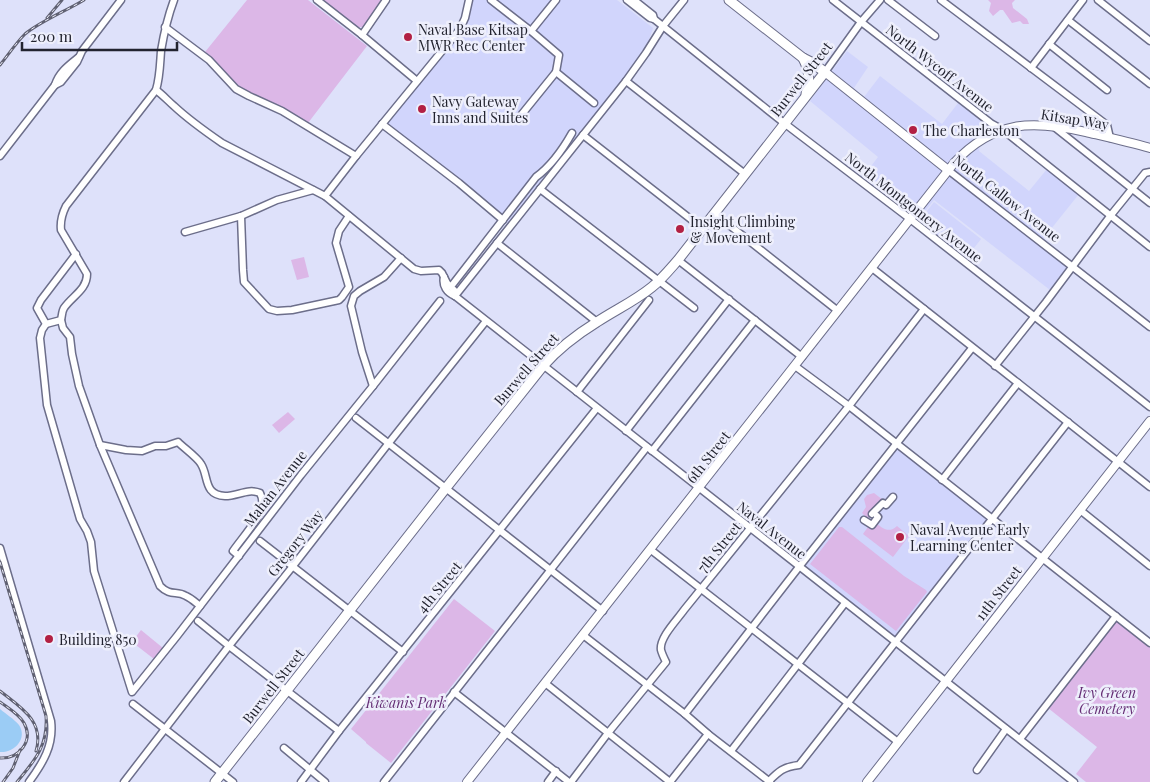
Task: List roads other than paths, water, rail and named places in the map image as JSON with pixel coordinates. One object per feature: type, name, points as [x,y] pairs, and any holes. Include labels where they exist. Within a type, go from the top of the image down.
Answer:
[{"type":"highway","name":"North Callow Avenue","points":[[729,0],[803,58],[825,72]]},
{"type":"highway","points":[[803,58],[809,76],[805,97]]},
{"type":"highway","name":"Burwell Street","points":[[215,782],[555,352],[597,322],[638,298],[659,281],[678,260],[825,72]]},
{"type":"main road","name":"North Callow Avenue","points":[[825,72],[948,170]]},
{"type":"main road","name":"Kitsap Way","points":[[969,148],[986,137],[1003,130],[1042,125],[1150,148]]},
{"type":"main road","name":"6th Street","points":[[468,782],[948,170],[969,148]]},
{"type":"main road","name":"11th Street","points":[[869,781],[1150,421]]},
{"type":"street","points":[[0,156],[55,85],[57,79],[67,66],[79,57],[121,0]]},
{"type":"street","points":[[174,0],[165,27],[161,51],[160,79],[156,90],[66,206],[62,214],[61,230],[87,274],[87,280],[82,290],[64,309],[61,320],[63,328],[70,337],[79,386],[100,445],[160,586],[173,594],[185,595],[200,606]]},
{"type":"street","points":[[317,0],[417,81]]},
{"type":"street","points":[[362,35],[386,0]]},
{"type":"street","points":[[325,196],[460,29],[469,0]]},
{"type":"street","points":[[491,0],[559,55],[556,72],[522,114]]},
{"type":"street","points":[[531,31],[556,0]]},
{"type":"street","points":[[627,0],[654,19]]},
{"type":"street","points":[[634,0],[653,15],[654,19]]},
{"type":"street","points":[[453,293],[497,243],[626,82],[663,26],[684,0]]},
{"type":"street","name":"North Wycoff Avenue","points":[[833,0],[992,124],[1003,130],[1150,247]]},
{"type":"street","name":"Burwell Street","points":[[825,72],[861,22],[880,0]]},
{"type":"street","points":[[888,0],[935,36]]},
{"type":"street","points":[[941,0],[1107,125],[1110,138]]},
{"type":"street","points":[[1031,68],[1083,0]]},
{"type":"street","points":[[1098,0],[1150,41]]},
{"type":"street","name":"North Montgomery Avenue","points":[[654,19],[784,123],[1150,407]]},
{"type":"street","points":[[1068,20],[1150,84]]},
{"type":"street","points":[[165,27],[209,60],[236,89],[282,111],[356,156]]},
{"type":"street","points":[[1049,44],[1107,90]]},
{"type":"street","points":[[556,72],[594,102]]},
{"type":"street","points":[[626,82],[744,174]]},
{"type":"street","points":[[156,90],[208,134],[222,143],[325,196],[414,269],[421,271],[439,270],[453,293]]},
{"type":"street","points":[[382,124],[459,183],[503,220]]},
{"type":"street","points":[[1052,126],[1150,203]]},
{"type":"street","points":[[453,293],[503,220],[536,177],[546,170],[572,133]]},
{"type":"street","points":[[582,135],[702,228]]},
{"type":"street","name":"North Callow Avenue","points":[[948,170],[1150,327]]},
{"type":"street","points":[[995,366],[1111,215],[1145,173],[1150,172]]},
{"type":"street","points":[[540,189],[694,308]]},
{"type":"street","points":[[185,232],[241,216],[276,200],[313,190]]},
{"type":"street","points":[[714,213],[838,311]]},
{"type":"street","points":[[241,216],[244,282],[269,309],[277,311],[292,310],[339,300],[342,297],[348,287],[336,243],[339,231],[349,216]]},
{"type":"street","points":[[497,243],[597,322]]},
{"type":"street","points":[[61,320],[46,324],[37,308],[76,254]]},
{"type":"street","points":[[373,386],[362,352],[351,306],[354,296],[384,277],[401,258]]},
{"type":"street","points":[[678,260],[802,357]]},
{"type":"street","points":[[872,268],[1150,487]]},
{"type":"street","points":[[433,269],[438,275],[442,291],[453,293]]},
{"type":"street","name":"Naval Avenue","points":[[453,293],[486,321],[1020,739],[1070,781]]},
{"type":"street","points":[[626,431],[729,299]]},
{"type":"street","points":[[578,392],[649,300]]},
{"type":"street","name":"Mahan Avenue","points":[[46,324],[40,338],[48,413],[80,519],[91,542],[94,571],[132,692],[301,475],[440,301]]},
{"type":"street","name":"7th Street","points":[[570,782],[666,662],[661,650],[663,639],[700,589],[849,406],[924,309]]},
{"type":"street","points":[[384,782],[551,570],[755,320]]},
{"type":"street","name":"Gregory Way","points":[[124,782],[486,321]]},
{"type":"street","points":[[686,714],[972,348]]},
{"type":"street","points":[[795,366],[849,406],[1150,643]]},
{"type":"street","points":[[942,480],[1018,383]]},
{"type":"street","name":"4th Street","points":[[300,782],[597,408]]},
{"type":"street","points":[[356,418],[603,611]]},
{"type":"street","points":[[583,635],[686,714],[708,734],[769,782],[781,770],[789,766],[799,765],[1068,422]]},
{"type":"street","points":[[100,445],[142,451],[155,446],[166,446],[178,442],[202,464],[208,485],[218,494],[225,496],[251,490],[260,493],[262,507],[233,551],[239,556]]},
{"type":"street","points":[[864,520],[872,525],[878,517],[874,514],[893,497]]},
{"type":"street","points":[[1080,510],[1150,566]]},
{"type":"street","points":[[260,541],[403,652]]},
{"type":"street","points":[[0,548],[50,715],[52,728],[49,748],[41,766],[29,782]]},
{"type":"street","points":[[651,550],[898,742]]},
{"type":"street","points":[[731,752],[797,664],[846,603]]},
{"type":"street","points":[[1020,739],[1116,616]]},
{"type":"street","points":[[198,621],[339,732]]},
{"type":"street","points":[[545,683],[670,782],[708,734]]},
{"type":"street","points":[[454,692],[570,782]]},
{"type":"street","points":[[133,704],[233,782]]},
{"type":"street","points":[[977,770],[1006,729]]},
{"type":"street","points":[[23,782],[49,748]]},
{"type":"street","points":[[284,748],[325,782]]},
{"type":"street","points":[[548,782],[556,771]]},
{"type":"railway","points":[[47,18],[62,0]]},
{"type":"railway","points":[[0,65],[25,34],[84,0]]},
{"type":"railway","points":[[0,562],[46,716],[45,736],[39,752],[17,782]]},
{"type":"railway","points":[[0,691],[23,709],[34,723],[38,740],[36,751]]},
{"type":"railway","points":[[0,702],[22,720],[27,730],[26,742],[23,748],[7,758],[0,758]]},
{"type":"railway","points":[[3,782],[13,768],[20,750]]},
{"type":"place","name":"Naval Base Kitsap MWR Rec Center","points":[[408,37]]},
{"type":"place","name":"Navy Gateway Inns and Suites","points":[[422,109]]},
{"type":"place","name":"The Charleston","points":[[913,130]]},
{"type":"place","name":"Insight Climbing & Movement","points":[[680,229]]},
{"type":"place","name":"Naval Avenue Early Learning Center","points":[[900,537]]},
{"type":"place","name":"Building 850","points":[[49,639]]},
{"type":"park label","name":"Ivy Green Cemetery","points":[[1107,700]]},
{"type":"park label","name":"Kiwanis Park","points":[[406,702]]}]
